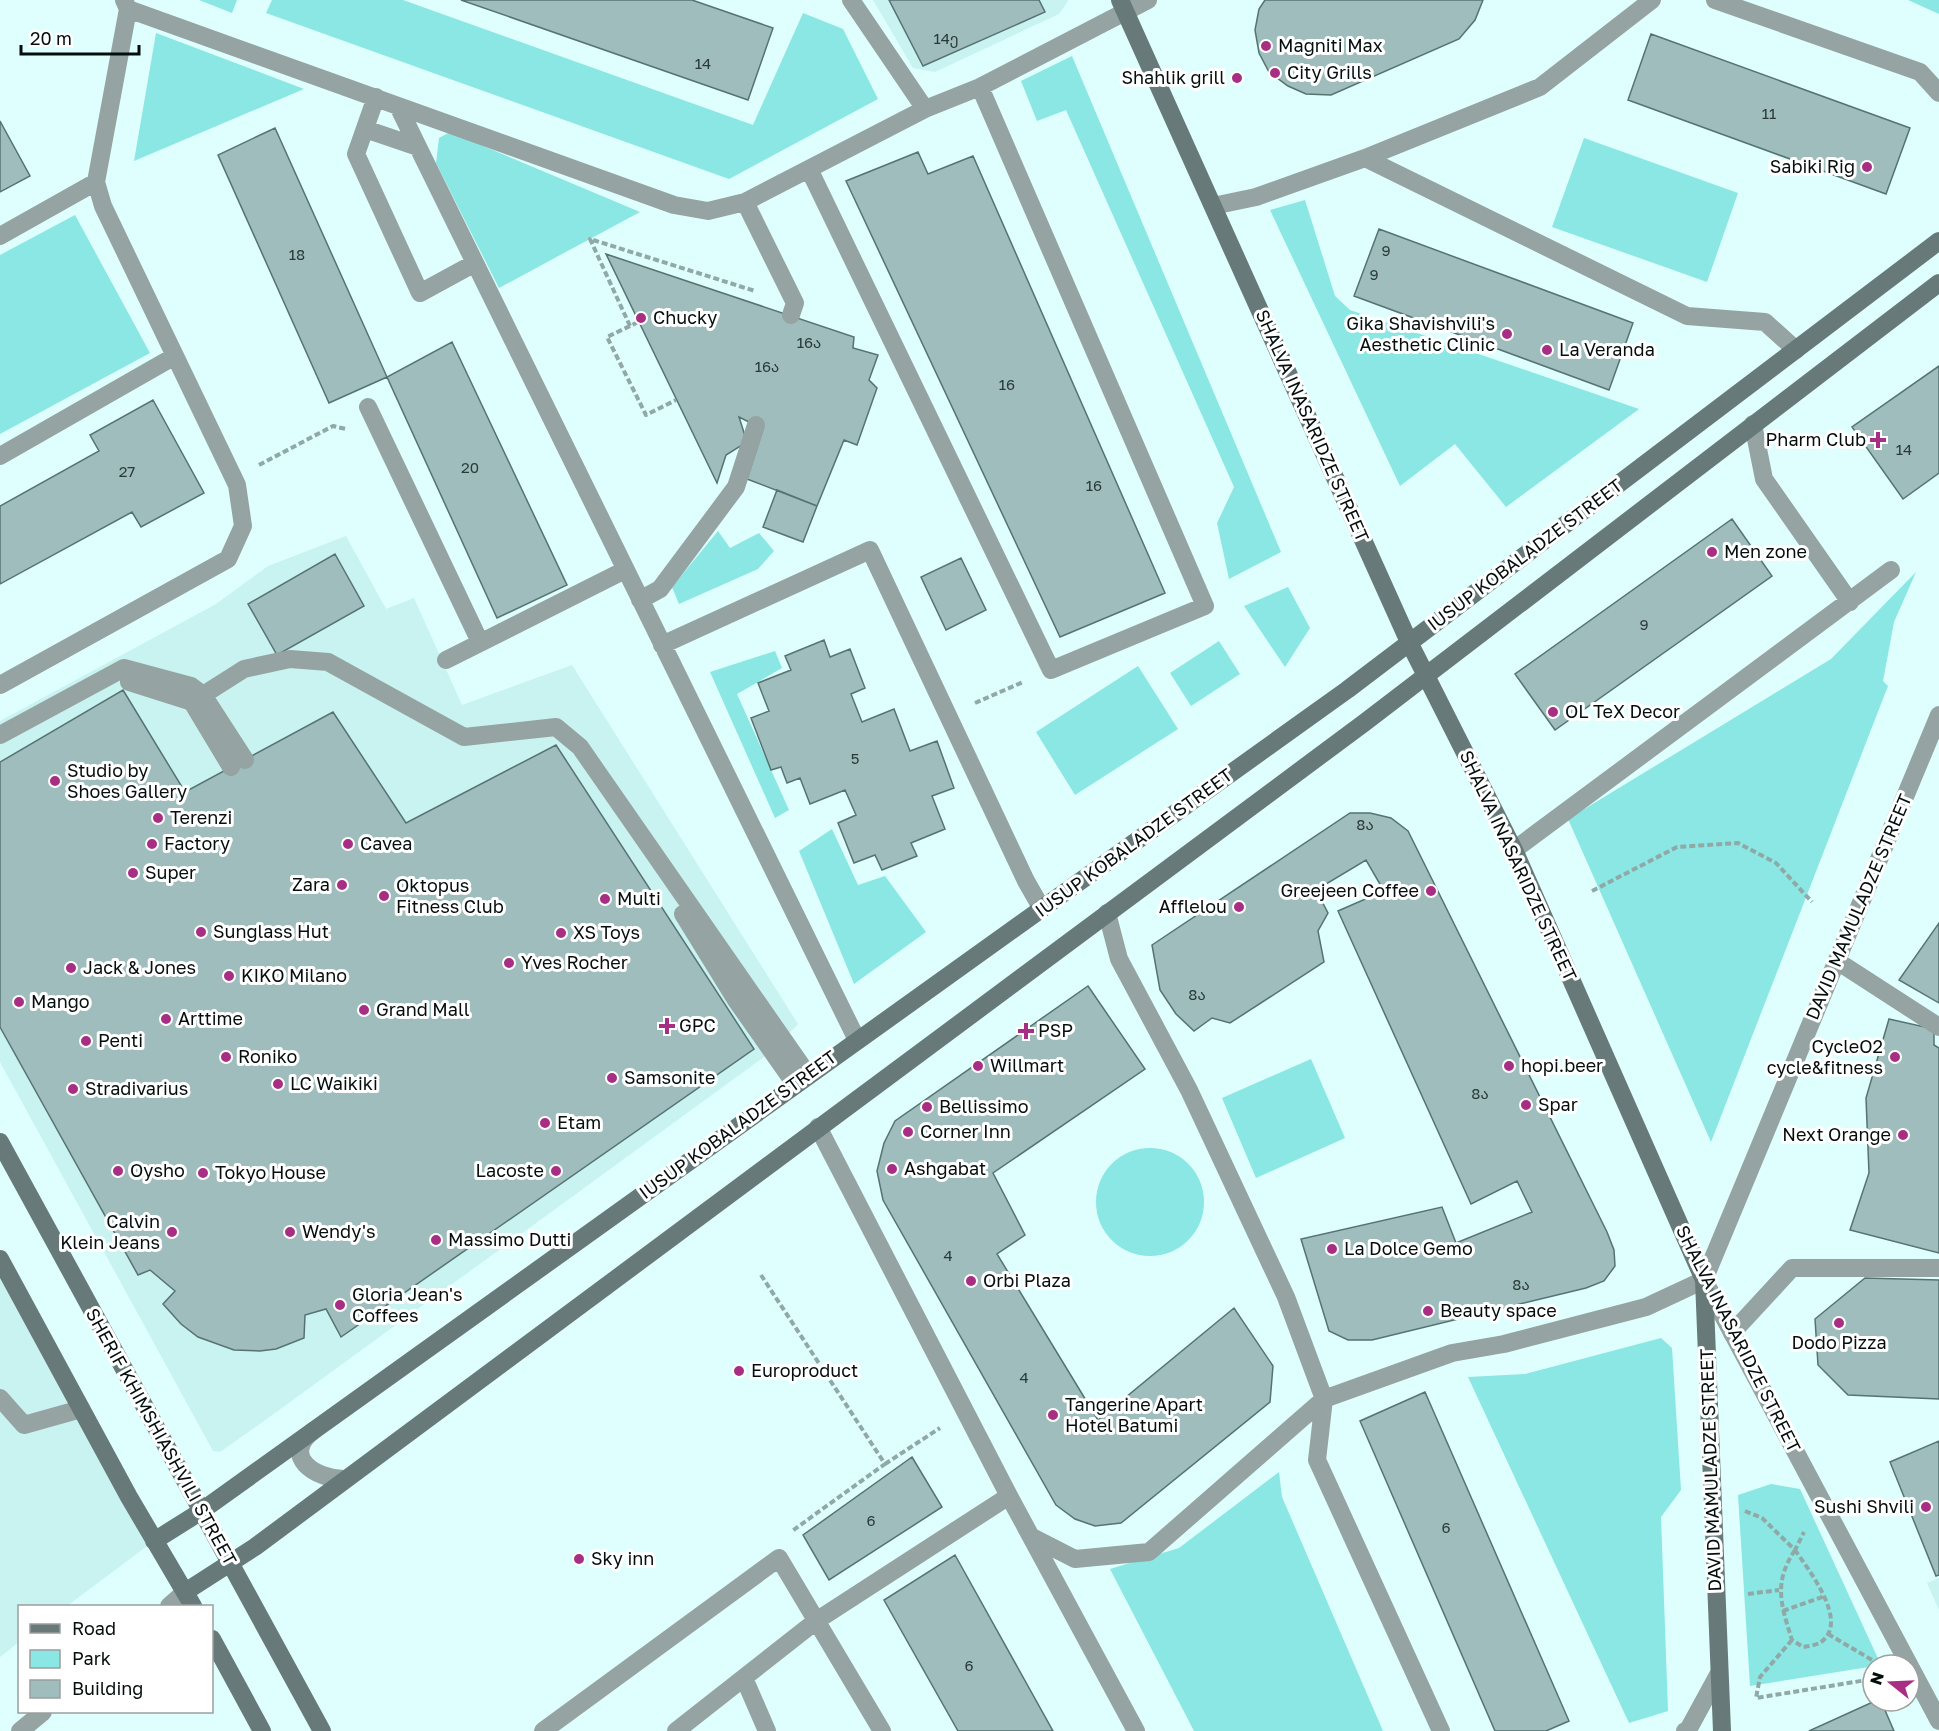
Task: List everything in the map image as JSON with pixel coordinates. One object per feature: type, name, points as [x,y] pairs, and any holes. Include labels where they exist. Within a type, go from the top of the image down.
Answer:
[{"type":"street","points":[[851,0],[926,109]]},
{"type":"street","points":[[0,685],[228,559],[243,526],[233,478],[103,206],[96,182],[126,4],[674,206],[708,211],[745,202],[926,109],[980,87],[1123,7],[1148,0]]},
{"type":"street","points":[[1213,206],[1256,197],[1365,158],[1540,87],[1652,0]]},
{"type":"street","points":[[1715,0],[1920,72],[1939,93]]},
{"type":"street","name":"SHALVA INASARIDZE STREET","points":[[1123,7],[1409,642],[1514,850],[1704,1280],[1939,1721]]},
{"type":"street","points":[[809,169],[1052,670],[1205,606],[980,87]]},
{"type":"street","points":[[376,97],[356,154],[420,293],[475,263]]},
{"type":"street","points":[[398,106],[857,1040]]},
{"type":"street","points":[[365,129],[418,147]]},
{"type":"street","points":[[1365,158],[1687,316],[1765,322],[1796,350]]},
{"type":"street","points":[[0,236],[96,182]]},
{"type":"street","points":[[745,202],[793,309]]},
{"type":"street","name":"IUSUP KOBALADZE STREET","points":[[154,1541],[200,1512],[1347,690],[1939,241]]},
{"type":"street","name":"IUSUP KOBALADZE STREET","points":[[190,1599],[231,1564],[344,1479],[1427,675],[1939,283]]},
{"type":"street","points":[[0,456],[175,356]]},
{"type":"street","points":[[368,407],[480,642]]},
{"type":"street","points":[[1753,424],[1764,479],[1850,602]]},
{"type":"street","points":[[640,600],[660,589],[736,487],[756,425]]},
{"type":"street","points":[[662,645],[870,550],[1026,881],[1042,909]]},
{"type":"street","points":[[446,660],[625,570]]},
{"type":"street","points":[[1514,850],[1891,570]]},
{"type":"street","points":[[0,748],[126,681],[197,699],[244,669],[290,658],[328,662],[464,737],[556,727],[580,747],[801,1080]]},
{"type":"street","points":[[0,735],[124,668],[191,686],[238,764]]},
{"type":"street","name":"DAVID MAMULADZE STREET","points":[[1722,1731],[1704,1280],[1939,715]]},
{"type":"street","points":[[1107,913],[1119,959],[1189,1090],[1286,1297],[1324,1399],[1317,1460],[1441,1731]]},
{"type":"street","points":[[1837,961],[1939,1027]]},
{"type":"street","points":[[818,1127],[1009,1496],[1034,1538],[1136,1731]]},
{"type":"street","name":"SHERIF KHIMSHIASHVILI STREET","points":[[0,1142],[200,1512],[322,1731]]},
{"type":"street","points":[[0,1259],[154,1541],[190,1599],[172,1605]]},
{"type":"street","points":[[1732,1333],[1792,1268],[1939,1268]]},
{"type":"street","points":[[1034,1538],[1075,1559],[1149,1552],[1324,1399],[1452,1353],[1504,1344],[1646,1307],[1704,1280]]},
{"type":"street","points":[[0,1398],[24,1425],[81,1409]]},
{"type":"street","name":"IUSUP KOBALADZE STREET","points":[[316,1428],[305,1437],[302,1455],[305,1465],[319,1476],[344,1479]]},
{"type":"street","points":[[676,1731],[816,1622],[1009,1496]]},
{"type":"street","points":[[543,1731],[779,1558],[882,1731]]},
{"type":"street","points":[[213,1641],[262,1731]]},
{"type":"street","points":[[1685,1731],[1688,1730],[1718,1675]]},
{"type":"street","points":[[744,1678],[767,1731]]},
{"type":"street","points":[[20,1731],[43,1713]]},
{"type":"path","points":[[630,326],[590,239],[793,309]]},
{"type":"path","points":[[638,322],[607,337],[646,415],[676,400]]},
{"type":"path","points":[[233,478],[333,426],[382,436]]},
{"type":"path","points":[[947,716],[1052,670]]},
{"type":"path","points":[[1592,891],[1677,847],[1738,843],[1776,862],[1812,902]]},
{"type":"path","points":[[761,1275],[885,1464]]},
{"type":"path","points":[[790,1532],[885,1464],[965,1412]]},
{"type":"path","points":[[1745,1511],[1762,1518],[1795,1550],[1825,1596],[1831,1615],[1828,1634],[1821,1643],[1803,1647],[1792,1640],[1779,1590],[1787,1562],[1795,1550],[1820,1497]]},
{"type":"path","points":[[1748,1594],[1779,1590]]},
{"type":"path","points":[[1783,1611],[1825,1596]]},
{"type":"path","points":[[1828,1634],[1861,1654]]},
{"type":"path","points":[[1792,1640],[1760,1677],[1756,1698],[1861,1681]]},
{"type":"shaded area","points":[[873,0],[1068,1],[1059,14],[935,72],[913,68]]},
{"type":"shaded area","name":"Grand Mall","points":[[346,536],[386,609],[414,598],[462,705],[572,665],[798,1024],[771,1052],[220,1452],[213,1451],[0,1062],[0,721],[216,604],[268,566]]},
{"type":"shaded area","points":[[0,1259],[154,1541],[68,1605],[18,1605],[18,1643],[0,1657]]},
{"type":"shaded area","points":[[1939,1578],[1939,1610],[1927,1583]]},
{"type":"green space","points":[[199,0],[237,0],[232,13]]},
{"type":"green space","points":[[272,0],[403,0],[753,125],[803,13],[843,29],[878,99],[729,179],[266,13]]},
{"type":"green space","points":[[1908,0],[1939,0],[1939,14]]},
{"type":"green space","points":[[156,33],[304,89],[134,161]]},
{"type":"green space","points":[[1072,56],[1281,552],[1229,579],[1217,523],[1234,487],[1066,110],[1037,121],[1021,81]]},
{"type":"green space","points":[[450,132],[640,212],[499,288],[436,163],[439,138]]},
{"type":"green space","points":[[1584,138],[1738,193],[1707,282],[1552,227]]},
{"type":"green space","points":[[1305,200],[1335,296],[1350,310],[1639,409],[1506,507],[1455,444],[1400,486],[1270,210]]},
{"type":"green space","points":[[75,215],[150,353],[0,434],[0,255]]},
{"type":"green space","points":[[718,531],[730,548],[759,533],[774,551],[758,569],[679,604],[672,587]]},
{"type":"green space","points":[[1916,572],[1894,622],[1883,681],[1888,686],[1711,1142],[1568,819],[1831,659]]},
{"type":"green space","points":[[1288,587],[1310,628],[1285,667],[1244,606]]},
{"type":"green space","points":[[1219,641],[1240,674],[1191,706],[1170,673]]},
{"type":"green space","points":[[775,651],[782,668],[737,694],[789,810],[775,818],[710,672]]},
{"type":"green space","points":[[1138,666],[1178,729],[1075,795],[1036,732]]},
{"type":"green space","points":[[832,829],[858,885],[885,876],[926,932],[854,984],[799,851]]},
{"type":"green space","points":[[1311,1059],[1345,1138],[1256,1178],[1222,1098]]},
{"type":"green space","points":[[1150,1148],[1171,1152],[1188,1164],[1200,1181],[1204,1202],[1200,1223],[1188,1240],[1171,1252],[1150,1256],[1129,1252],[1112,1240],[1100,1223],[1096,1202],[1100,1181],[1112,1164],[1129,1152]]},
{"type":"green space","points":[[1661,1338],[1672,1348],[1681,1490],[1661,1517],[1668,1711],[1629,1723],[1468,1377],[1525,1374]]},
{"type":"green space","points":[[1279,1472],[1282,1497],[1383,1731],[1194,1731],[1110,1569],[1179,1548]]},
{"type":"green space","points":[[1771,1484],[1800,1489],[1875,1653],[1861,1653],[1861,1668],[1750,1686],[1738,1495]]},
{"type":"building","points":[[461,0],[692,0],[773,28],[748,100]]},
{"type":"building","points":[[889,0],[1039,0],[1045,12],[923,66]]},
{"type":"building","points":[[1265,0],[1483,0],[1475,20],[1459,39],[1331,95],[1306,94],[1288,86],[1269,72],[1259,53],[1255,30],[1259,9]]},
{"type":"building","points":[[1651,34],[1910,128],[1886,194],[1628,100]]},
{"type":"building","points":[[0,121],[30,176],[0,192]]},
{"type":"building","points":[[275,128],[387,377],[329,403],[218,155]]},
{"type":"building","points":[[918,152],[928,174],[973,156],[1165,593],[1060,637],[846,181]]},
{"type":"building","points":[[1379,229],[1633,323],[1609,390],[1354,296]]},
{"type":"building","points":[[606,254],[854,337],[853,348],[878,355],[869,380],[877,388],[857,445],[844,440],[817,506],[747,479],[763,429],[739,417],[747,442],[726,455],[717,483]]},
{"type":"building","points":[[452,342],[567,585],[497,618],[387,377]]},
{"type":"building","points":[[1939,366],[1939,473],[1903,499],[1852,427]]},
{"type":"building","points":[[153,400],[204,493],[141,527],[132,512],[0,584],[0,506],[99,451],[90,435]]},
{"type":"building","points":[[777,490],[817,506],[803,542],[763,527]]},
{"type":"building","points":[[1732,519],[1772,576],[1555,730],[1515,674]]},
{"type":"building","points":[[335,554],[364,606],[277,655],[248,604]]},
{"type":"building","points":[[961,558],[986,610],[946,630],[921,577]]},
{"type":"building","points":[[824,640],[830,657],[850,649],[865,688],[851,694],[862,722],[894,709],[910,751],[937,741],[954,788],[932,796],[945,829],[911,843],[917,856],[882,870],[875,855],[854,863],[838,823],[856,815],[845,790],[810,804],[800,778],[787,783],[781,767],[771,770],[751,718],[769,711],[758,683],[791,670],[785,656]]},
{"type":"building","name":"Grand Mall","points":[[123,690],[185,792],[333,712],[406,823],[556,745],[754,1049],[341,1337],[326,1309],[305,1315],[304,1338],[276,1349],[234,1350],[198,1337],[181,1324],[163,1304],[175,1291],[150,1270],[138,1275],[0,1027],[0,762]]},
{"type":"building","points":[[1350,813],[1370,813],[1391,818],[1408,831],[1607,1232],[1614,1250],[1615,1266],[1604,1281],[1586,1288],[1372,1340],[1348,1340],[1329,1331],[1301,1239],[1442,1207],[1456,1243],[1532,1212],[1517,1181],[1471,1204],[1338,911],[1384,891],[1366,860],[1316,890],[1328,913],[1318,931],[1324,962],[1230,1023],[1212,1018],[1194,1031],[1176,1014],[1160,990],[1152,945]]},
{"type":"building","points":[[1939,923],[1939,1003],[1899,980]]},
{"type":"building","name":"Orbi Plaza","points":[[1088,986],[1145,1069],[993,1173],[1025,1235],[997,1254],[1098,1420],[1234,1308],[1273,1366],[1270,1402],[1121,1523],[1095,1526],[1075,1519],[1056,1505],[883,1200],[877,1171],[884,1143],[895,1121]]},
{"type":"building","name":"Next Orange","points":[[1889,1019],[1934,1029],[1934,1045],[1939,1048],[1939,1253],[1850,1230],[1869,1173],[1866,1098]]},
{"type":"building","points":[[1865,1278],[1939,1280],[1939,1399],[1848,1395],[1818,1365],[1815,1319]]},
{"type":"building","points":[[1425,1392],[1569,1721],[1546,1731],[1495,1731],[1360,1421]]},
{"type":"building","points":[[1939,1441],[1939,1575],[1936,1576],[1890,1462]]},
{"type":"building","points":[[912,1457],[942,1507],[829,1580],[803,1535]]},
{"type":"building","points":[[955,1555],[1053,1731],[958,1731],[884,1600]]},
{"type":"building","points":[[1861,1707],[1861,1713],[1886,1713],[1894,1731],[1809,1731]]},
{"type":"place","name":"Magniti Max","points":[[1266,46]]},
{"type":"place","name":"City Grills","points":[[1275,73]]},
{"type":"place","name":"Shahlik grill","points":[[1237,78]]},
{"type":"place","name":"Sabiki Rig","points":[[1867,167]]},
{"type":"place","name":"Chucky","points":[[641,318]]},
{"type":"place","name":"Gika Shavishvili's Aesthetic Clinic","points":[[1507,334]]},
{"type":"place","name":"La Veranda","points":[[1547,350]]},
{"type":"place","name":"Pharm Club","points":[[1878,440]]},
{"type":"place","name":"Men zone","points":[[1712,552]]},
{"type":"place","name":"OL TeX Decor","points":[[1553,712]]},
{"type":"place","name":"Studio by Shoes Gallery","points":[[55,781]]},
{"type":"place","name":"Terenzi","points":[[158,818]]},
{"type":"place","name":"Factory","points":[[152,844]]},
{"type":"place","name":"Cavea","points":[[348,844]]},
{"type":"place","name":"Super","points":[[133,873]]},
{"type":"place","name":"Zara","points":[[342,885]]},
{"type":"place","name":"Greejeen Coffee","points":[[1431,891]]},
{"type":"place","name":"Oktopus Fitness Club","points":[[384,896]]},
{"type":"place","name":"Multi","points":[[605,899]]},
{"type":"place","name":"Afflelou","points":[[1239,907]]},
{"type":"place","name":"Sunglass Hut","points":[[201,932]]},
{"type":"place","name":"XS Toys","points":[[561,933]]},
{"type":"place","name":"Yves Rocher","points":[[509,963]]},
{"type":"place","name":"Jack & Jones","points":[[71,968]]},
{"type":"place","name":"KIKO Milano","points":[[229,976]]},
{"type":"place","name":"Mango","points":[[19,1002]]},
{"type":"place","name":"Grand Mall","points":[[364,1010]]},
{"type":"place","name":"Arttime","points":[[166,1019]]},
{"type":"place","name":"GPC","points":[[667,1026]]},
{"type":"place","name":"PSP","points":[[1026,1031]]},
{"type":"place","name":"Penti","points":[[86,1041]]},
{"type":"place","name":"Roniko","points":[[226,1057]]},
{"type":"place","name":"CycleO2 cycle&fitness","points":[[1895,1057]]},
{"type":"place","name":"Willmart","points":[[978,1066]]},
{"type":"place","name":"hopi.beer","points":[[1509,1066]]},
{"type":"place","name":"Samsonite","points":[[612,1078]]},
{"type":"place","name":"LC Waikiki","points":[[278,1084]]},
{"type":"place","name":"Stradivarius","points":[[73,1089]]},
{"type":"place","name":"Spar","points":[[1526,1105]]},
{"type":"place","name":"Bellissimo","points":[[927,1107]]},
{"type":"place","name":"Etam","points":[[545,1123]]},
{"type":"place","name":"Corner Inn","points":[[908,1132]]},
{"type":"place","name":"Next Orange","points":[[1903,1135]]},
{"type":"place","name":"Ashgabat","points":[[892,1169]]},
{"type":"place","name":"Oysho","points":[[118,1171]]},
{"type":"place","name":"Lacoste","points":[[556,1171]]},
{"type":"place","name":"Tokyo House","points":[[203,1173]]},
{"type":"place","name":"Calvin Klein Jeans","points":[[172,1232]]},
{"type":"place","name":"Wendy's","points":[[290,1232]]},
{"type":"place","name":"Massimo Dutti","points":[[436,1240]]},
{"type":"place","name":"La Dolce Gemo","points":[[1332,1249]]},
{"type":"place","name":"Orbi Plaza","points":[[971,1281]]},
{"type":"place","name":"Gloria Jean's Coffees","points":[[340,1305]]},
{"type":"place","name":"Beauty space","points":[[1428,1311]]},
{"type":"place","name":"Dodo Pizza","points":[[1839,1323]]},
{"type":"place","name":"Europroduct","points":[[739,1371]]},
{"type":"place","name":"Tangerine Apart Hotel Batumi","points":[[1053,1415]]},
{"type":"place","name":"Sushi Shvili","points":[[1926,1507]]},
{"type":"place","name":"Sky inn","points":[[579,1559]]}]
